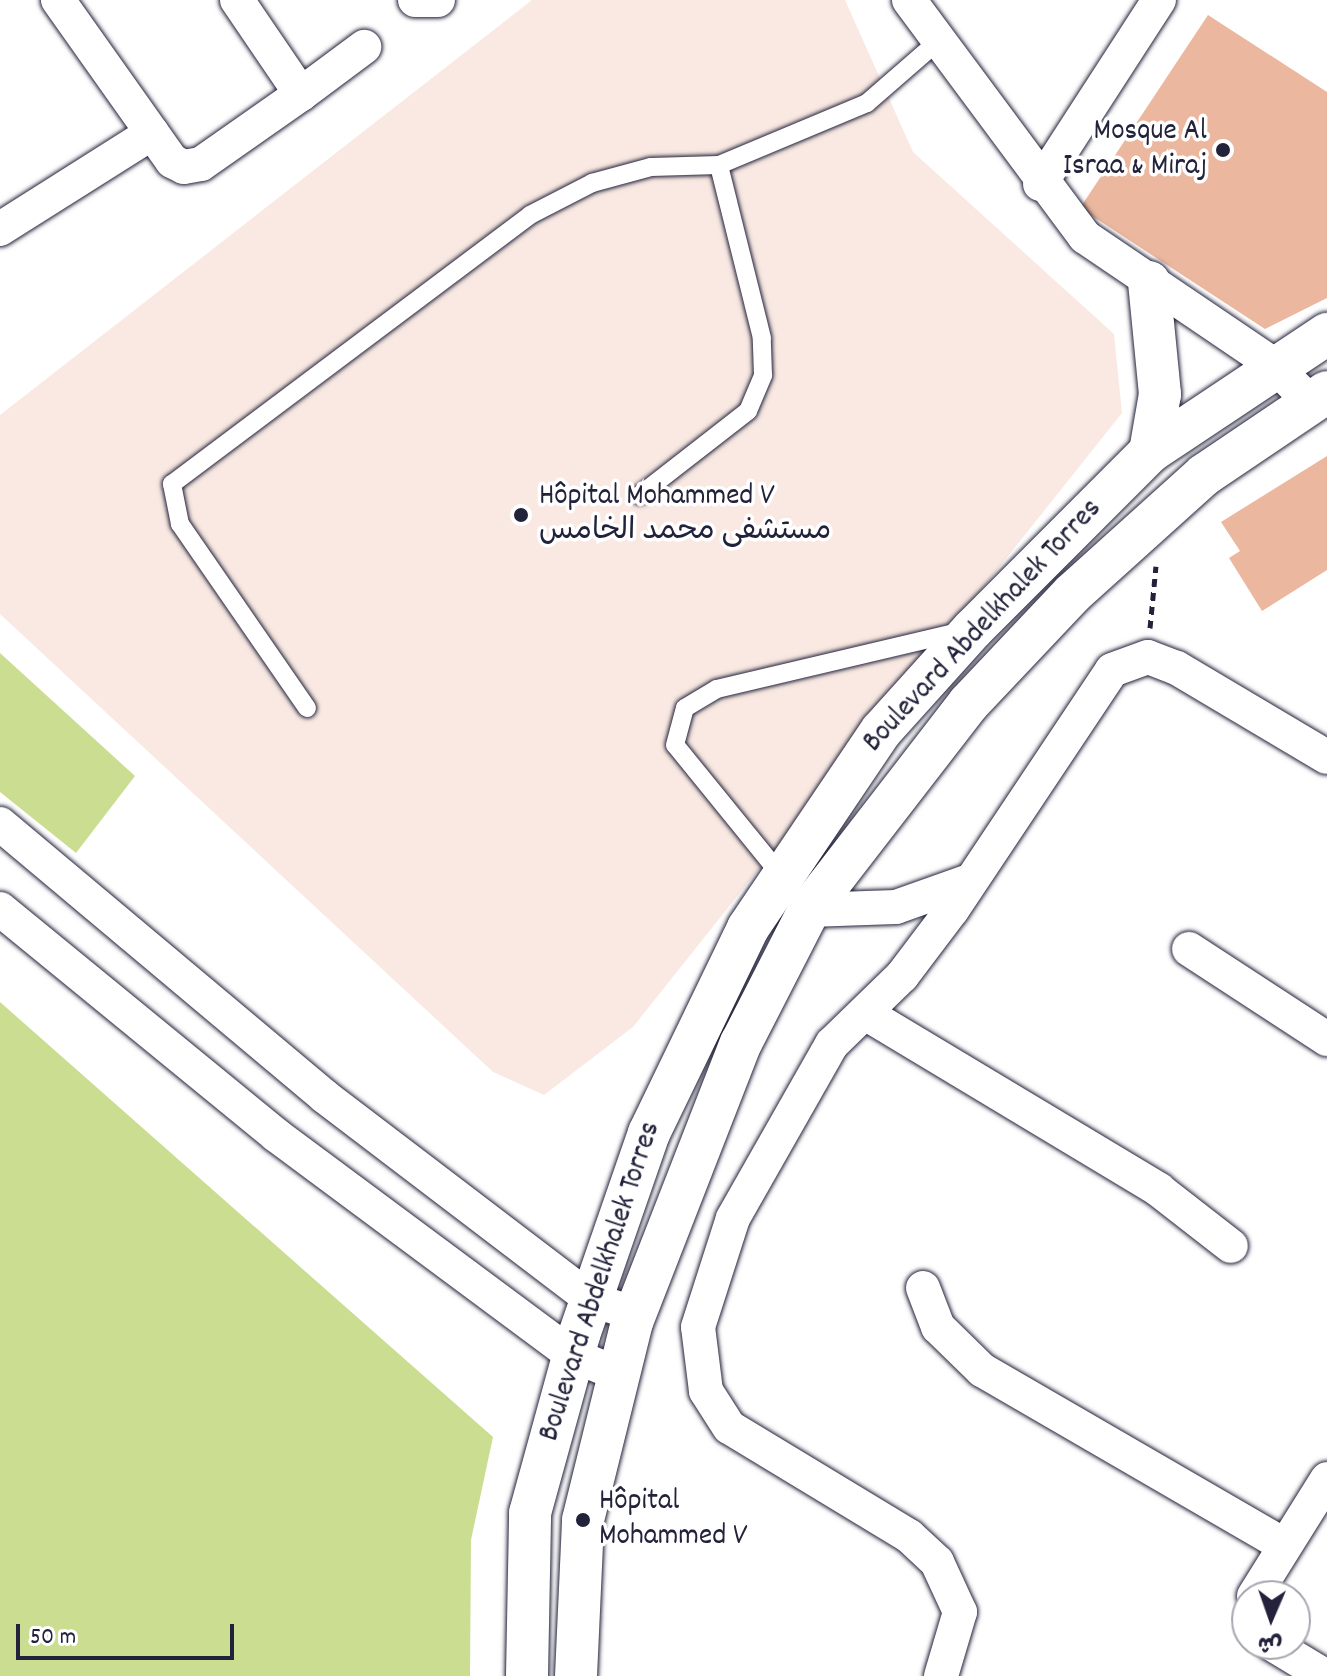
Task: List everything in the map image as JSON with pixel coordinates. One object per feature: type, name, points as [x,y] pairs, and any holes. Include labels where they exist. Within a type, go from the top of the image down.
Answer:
[{"type":"street","points":[[58,0],[172,161],[201,164],[364,47]]},
{"type":"street","points":[[237,0],[301,94]]},
{"type":"street","points":[[415,0],[438,0]]},
{"type":"street","points":[[909,0],[936,43],[1040,184],[1085,237],[1318,397]]},
{"type":"street","points":[[1040,184],[1159,0]]},
{"type":"street","points":[[0,229],[152,133]]},
{"type":"street","points":[[1149,282],[1160,394],[1150,452]]},
{"type":"street","name":"Boulevard Abdelkhalek Torres","points":[[527,1676],[530,1513],[590,1299],[700,1017],[780,874],[881,731],[973,629],[1150,452],[1274,365],[1327,334]]},
{"type":"street","name":"Boulevard Abdelkhalek Torres","points":[[576,1676],[583,1520],[635,1314],[741,1043],[809,910],[969,703],[1204,475],[1318,397]]},
{"type":"street","points":[[941,1676],[960,1612],[937,1562],[909,1536],[729,1427],[706,1391],[695,1350],[733,1218],[832,1044],[902,976],[1112,670],[1148,657],[1327,757]]},
{"type":"street","points":[[0,824],[324,1096],[590,1299],[635,1314]]},
{"type":"street","points":[[809,910],[896,907],[969,881]]},
{"type":"street","points":[[0,909],[276,1135],[574,1356],[619,1374]]},
{"type":"street","points":[[1189,949],[1327,1039]]},
{"type":"street","points":[[865,1013],[1159,1190],[1231,1246]]},
{"type":"street","points":[[923,1288],[938,1327],[982,1370],[1284,1545]]},
{"type":"street","points":[[1263,1580],[1327,1479]]},
{"type":"street","points":[[1298,1660],[1325,1676]]},
{"type":"lane","points":[[307,708],[180,524],[172,484],[530,215],[592,183],[651,167],[719,165],[867,103],[936,43]]},
{"type":"lane","points":[[640,495],[748,411],[763,375],[762,338],[719,165]]},
{"type":"lane","points":[[780,874],[675,745],[685,708],[717,689],[973,629]]},
{"type":"path","points":[[1148,657],[1161,516]]},
{"type":"shaded area","name":"Hôpital Mohammed V مستشفى محمد الخامس","points":[[532,0],[845,0],[913,152],[1114,334],[1122,413],[633,1027],[544,1095],[493,1072],[0,614],[0,415]]},
{"type":"green space","points":[[0,653],[135,776],[76,853],[0,792]]},
{"type":"green space","points":[[0,1002],[493,1437],[471,1540],[470,1676],[0,1676]]},
{"type":"building","name":"Mosque Al Israa & Miraj","points":[[1208,15],[1327,92],[1327,298],[1265,329],[1080,208]]},
{"type":"building","points":[[1327,456],[1327,570],[1262,611],[1229,558],[1240,551],[1221,522]]},
{"type":"place","name":"Mosque Al Israa & Miraj","points":[[1223,150]]},
{"type":"place","name":"Hôpital Mohammed V مستشفى محمد الخامس","points":[[521,515]]},
{"type":"place","name":"Hôpital Mohammed V","points":[[583,1520]]}]
